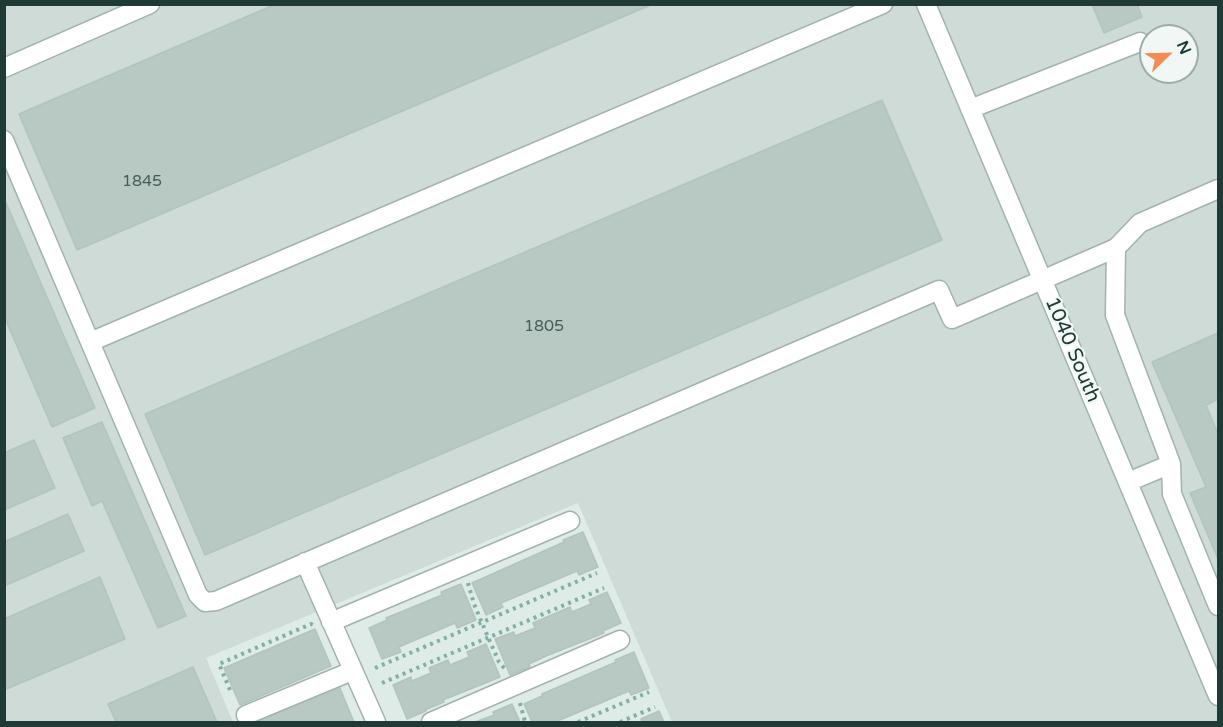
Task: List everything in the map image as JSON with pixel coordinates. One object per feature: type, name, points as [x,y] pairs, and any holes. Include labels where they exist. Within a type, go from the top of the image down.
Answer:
[{"type":"street","points":[[4,68],[150,4]]},
{"type":"street","points":[[90,342],[883,4]]},
{"type":"street","name":"1040 South","points":[[926,4],[1218,696]]},
{"type":"street","points":[[970,110],[1139,42]]},
{"type":"street","points":[[4,140],[198,595],[205,602],[216,601],[939,290],[952,319],[1116,249],[1140,224],[1218,189]]},
{"type":"street","points":[[1116,249],[1114,315],[1171,464],[1172,494],[1218,606]]},
{"type":"street","points":[[1128,482],[1171,464]]},
{"type":"street","points":[[325,624],[570,521]]},
{"type":"street","points":[[305,562],[325,624],[352,670],[376,723]]},
{"type":"street","points":[[431,723],[620,640]]},
{"type":"street","points":[[246,715],[352,670]]},
{"type":"path","points":[[461,567],[488,637],[513,687],[525,723]]},
{"type":"path","points":[[375,668],[597,573]]},
{"type":"path","points":[[382,683],[604,588]]},
{"type":"path","points":[[230,690],[219,664],[311,624],[325,624]]},
{"type":"path","points":[[578,723],[649,692]]},
{"type":"path","points":[[620,723],[655,707]]},
{"type":"shaded area","points":[[4,5],[1218,5],[1218,722],[672,722],[578,503],[206,658],[233,722],[5,722]]},
{"type":"building","points":[[276,4],[653,4],[77,250],[19,114]]},
{"type":"building","points":[[1092,4],[1137,4],[1142,17],[1104,33]]},
{"type":"building","points":[[882,100],[942,240],[205,555],[145,414]]},
{"type":"building","points":[[4,198],[95,408],[52,427],[4,316]]},
{"type":"building","points":[[1218,333],[1218,399],[1206,405],[1218,434],[1218,559],[1190,493],[1206,487],[1152,362]]},
{"type":"building","points":[[102,422],[186,616],[158,628],[102,501],[92,506],[63,438]]},
{"type":"building","points":[[34,440],[55,488],[4,510],[4,453]]},
{"type":"building","points":[[68,514],[84,551],[4,586],[4,542]]},
{"type":"building","points":[[583,532],[598,567],[579,575],[577,571],[501,603],[503,607],[486,615],[472,583]]},
{"type":"building","points":[[100,577],[125,639],[4,690],[4,619]]},
{"type":"building","points":[[461,584],[476,620],[457,628],[455,623],[399,647],[401,652],[382,659],[369,628]]},
{"type":"building","points":[[607,592],[621,623],[603,631],[604,633],[546,656],[529,664],[530,667],[510,675],[495,639],[514,632],[515,636],[535,628],[533,623],[570,607],[572,612],[591,604],[589,600]]},
{"type":"building","points":[[315,629],[331,666],[240,705],[224,668]]},
{"type":"building","points":[[486,644],[500,677],[443,700],[444,702],[407,719],[393,685],[411,677],[412,681],[431,673],[429,668],[448,660],[450,665],[469,657],[467,652]]},
{"type":"building","points":[[634,652],[649,688],[631,695],[629,691],[555,722],[532,722],[524,704]]},
{"type":"building","points":[[193,667],[217,722],[116,722],[108,704]]},
{"type":"building","points":[[339,686],[354,722],[254,722]]},
{"type":"building","points":[[512,704],[520,722],[475,722],[494,715],[493,712]]},
{"type":"building","points":[[659,711],[664,722],[642,722],[641,719]]}]
